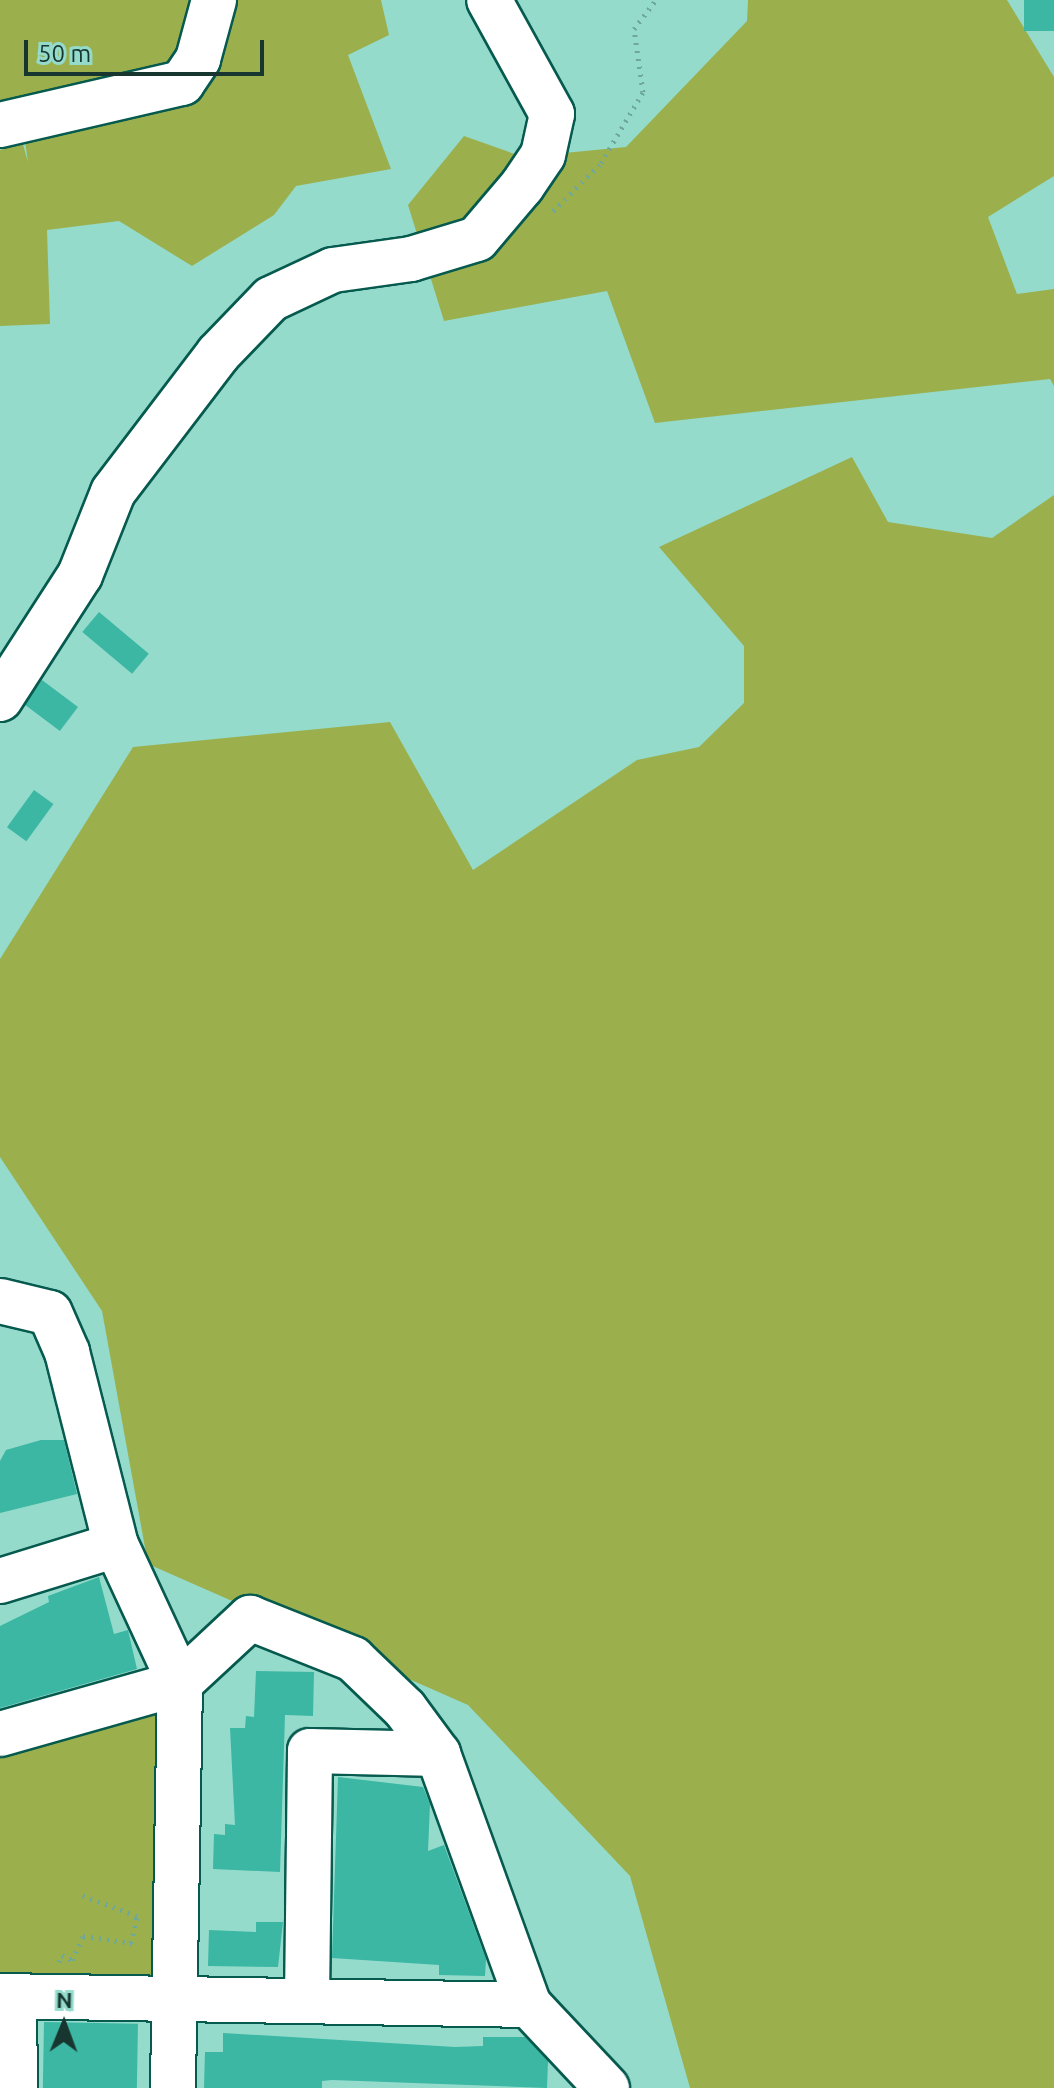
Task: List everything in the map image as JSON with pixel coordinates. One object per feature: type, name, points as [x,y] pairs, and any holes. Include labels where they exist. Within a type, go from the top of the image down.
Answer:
[{"type":"street","points":[[0,125],[182,83],[198,59],[214,0]]},
{"type":"street","points":[[0,699],[80,575],[113,492],[218,354],[271,299],[333,270],[411,259],[477,239],[522,186],[543,155],[552,114],[489,0]]},
{"type":"street","points":[[0,1301],[50,1313],[67,1352],[116,1545],[180,1683],[173,2088]]},
{"type":"street","points":[[0,1581],[116,1545]]},
{"type":"street","points":[[0,1734],[180,1683],[250,1618],[353,1659],[405,1709],[438,1754],[529,2005],[607,2088]]},
{"type":"street","points":[[307,2000],[310,1751],[438,1754]]},
{"type":"street","points":[[15,2088],[21,1997],[529,2005]]},
{"type":"path","points":[[547,217],[601,163],[643,92],[634,29],[656,0]]},
{"type":"path","points":[[21,1997],[62,1955],[72,1960],[83,1936],[131,1943],[137,1916],[81,1895]]},
{"type":"green space","points":[[0,0],[202,0],[185,62],[0,118]]},
{"type":"green space","points":[[223,0],[381,0],[389,35],[348,55],[391,169],[296,186],[274,215],[192,266],[119,221],[47,230],[50,324],[0,326],[0,150],[22,141],[28,162],[23,128],[176,93]]},
{"type":"green space","points":[[748,0],[1007,0],[1054,77],[1054,176],[988,217],[1017,294],[1054,289],[1054,386],[1050,379],[655,423],[607,291],[444,321],[408,205],[464,136],[523,157],[626,147],[747,21]]},
{"type":"green space","points":[[852,457],[888,522],[992,538],[1054,495],[1054,2088],[690,2088],[630,1876],[468,1705],[148,1564],[102,1311],[0,1157],[0,959],[133,747],[390,722],[473,870],[637,760],[699,747],[744,703],[744,646],[659,547]]},
{"type":"green space","points":[[169,1695],[158,1977],[0,1989],[0,1743]]},
{"type":"building","points":[[1024,0],[1054,0],[1054,31],[1024,31]]},
{"type":"building","points":[[99,612],[149,654],[132,674],[82,632]]},
{"type":"building","points":[[42,680],[78,707],[60,731],[24,704]]},
{"type":"building","points":[[34,790],[53,804],[26,841],[7,827]]},
{"type":"building","points":[[41,1440],[64,1440],[77,1494],[0,1513],[0,1461],[6,1450]]},
{"type":"building","points":[[99,1577],[114,1634],[128,1630],[137,1669],[0,1708],[0,1626],[49,1602],[48,1596]]},
{"type":"building","points":[[256,1671],[314,1672],[313,1716],[285,1715],[280,1872],[213,1869],[214,1834],[225,1835],[225,1824],[235,1825],[230,1728],[245,1728],[246,1716],[254,1717]]},
{"type":"building","points":[[338,1777],[423,1787],[430,1804],[428,1851],[444,1845],[486,1959],[485,1976],[439,1975],[439,1965],[332,1958]]},
{"type":"building","points":[[256,1922],[283,1922],[278,1967],[208,1966],[209,1930],[256,1932]]},
{"type":"building","points":[[44,2022],[138,2024],[137,2088],[43,2088]]},
{"type":"building","points":[[223,2033],[455,2047],[483,2046],[483,2037],[525,2037],[548,2061],[547,2088],[332,2080],[322,2081],[322,2088],[204,2088],[205,2052],[223,2052]]}]
